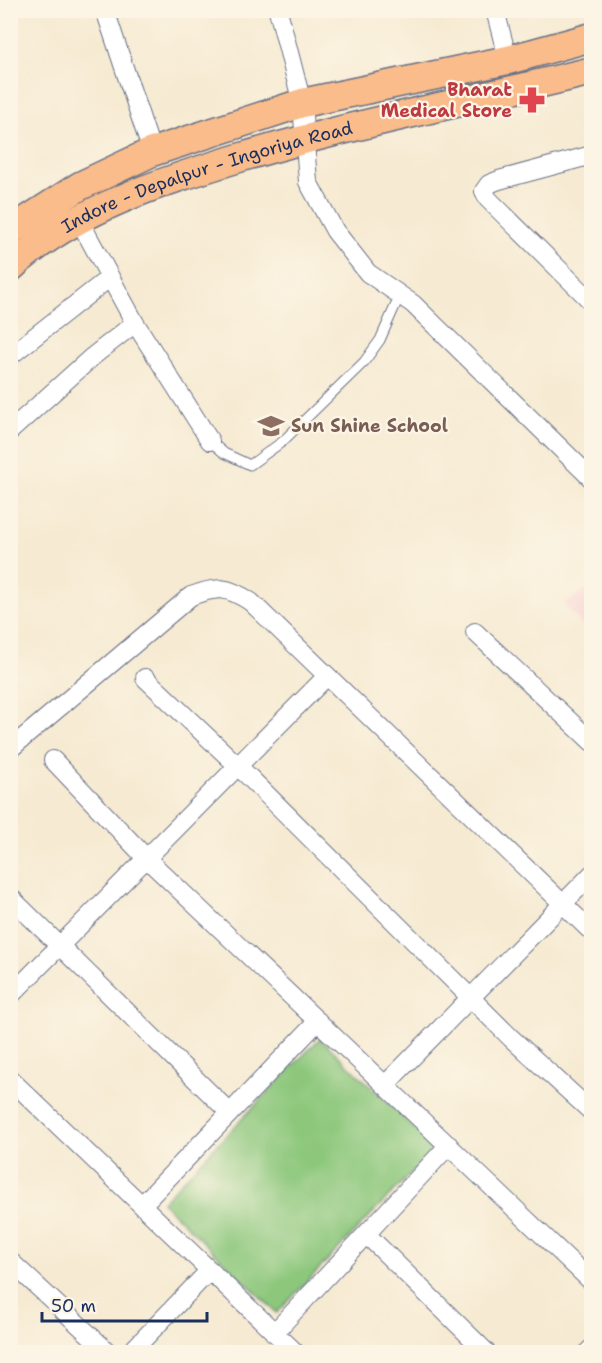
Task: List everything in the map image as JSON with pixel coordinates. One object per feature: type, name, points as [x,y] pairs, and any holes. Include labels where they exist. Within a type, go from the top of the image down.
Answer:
[{"type":"main road","name":"Indore - Depalpur - Ingoriya Road","points":[[10,231],[80,186],[152,152],[302,103],[508,60],[591,37]]},
{"type":"main road","name":"Indore - Depalpur - Ingoriya Road","points":[[10,268],[79,220],[162,182],[303,139],[591,71]]},
{"type":"street","points":[[105,10],[152,152]]},
{"type":"street","points":[[278,10],[302,103],[308,182],[335,231],[368,273],[424,314],[591,478]]},
{"type":"street","points":[[495,10],[508,60]]},
{"type":"street","points":[[591,155],[499,180],[489,184],[484,191],[488,199],[591,302]]},
{"type":"street","points":[[79,220],[135,323],[210,441]]},
{"type":"street","points":[[10,356],[109,278]]},
{"type":"street","points":[[10,432],[92,357],[135,323]]},
{"type":"street","points":[[10,749],[165,615],[191,596],[211,589],[232,590],[251,602],[591,932]]},
{"type":"street","points":[[474,632],[591,742]]},
{"type":"street","points":[[10,996],[327,676]]},
{"type":"street","points":[[145,678],[591,1112]]},
{"type":"street","points":[[53,760],[147,860],[386,1084],[591,1282]]},
{"type":"street","points":[[386,1084],[591,874]]},
{"type":"street","points":[[10,897],[230,1113]]},
{"type":"street","points":[[142,1205],[318,1021]]},
{"type":"street","points":[[10,1079],[295,1353]]},
{"type":"street","points":[[274,1333],[449,1145]]},
{"type":"street","points":[[366,1234],[486,1353]]},
{"type":"street","points":[[10,1261],[108,1353]]},
{"type":"street","points":[[131,1353],[210,1270]]},
{"type":"street","points":[[588,1353],[591,1348]]},
{"type":"lane","points":[[210,441],[224,453],[250,465],[282,442],[364,362],[380,340],[400,295]]},
{"type":"shaded area","points":[[591,586],[591,635],[564,604]]},
{"type":"green space","points":[[320,1038],[435,1148],[277,1313],[162,1202]]},
{"type":"place","name":"Bharat Medical Store","points":[[532,100]]},
{"type":"place","name":"Sun Shine School","points":[[271,426]]}]
